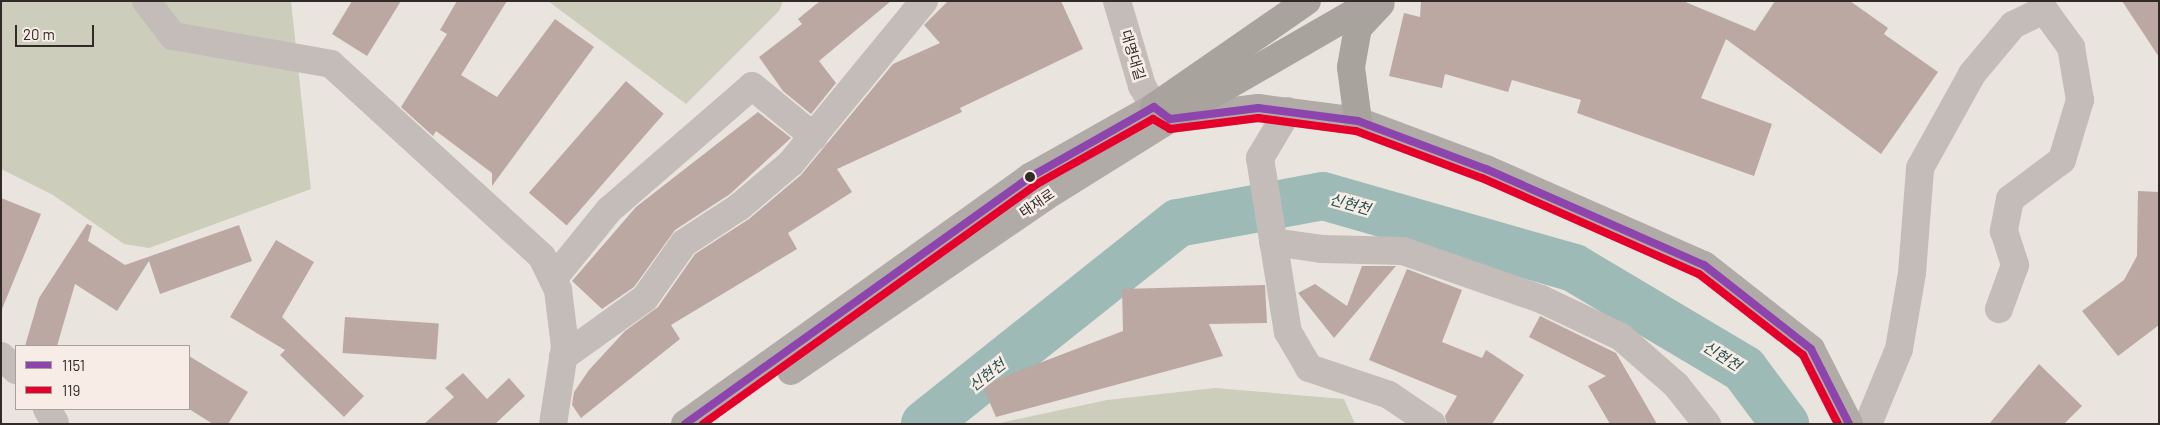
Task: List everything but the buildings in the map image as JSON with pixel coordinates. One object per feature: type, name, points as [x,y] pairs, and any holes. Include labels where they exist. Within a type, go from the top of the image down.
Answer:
[{"type":"highway","name":"태재로","points":[[1162,113],[1308,1]]},
{"type":"highway","name":"태재로","points":[[1162,113],[1374,1]]},
{"type":"highway","points":[[1358,120],[1351,67],[1358,28],[1382,1]]},
{"type":"main road","points":[[1162,113],[1223,110],[1288,111],[1358,120],[1486,169],[1704,265],[1812,349],[1848,424]]},
{"type":"main road","name":"태재로","points":[[685,424],[1032,176],[1162,113]]},
{"type":"main road","name":"태재로","points":[[713,424],[1045,197],[1162,113]]},
{"type":"street","points":[[146,1],[173,36],[331,64],[501,217],[542,257],[558,290],[563,358],[554,424]]},
{"type":"street","points":[[563,358],[645,298],[684,243],[739,207],[814,137],[924,1]]},
{"type":"street","name":"대명대길","points":[[1117,1],[1142,86],[1162,113]]},
{"type":"street","points":[[1868,424],[1899,349],[1912,273],[1920,168],[1972,74],[2013,25],[2044,10],[2071,47],[2080,100],[2062,160],[2010,198],[2004,231],[2014,265],[1999,309]]},
{"type":"street","points":[[553,279],[609,210],[752,86],[814,137]]},
{"type":"street","points":[[1288,111],[1260,158],[1288,332],[1309,368],[1389,395],[1432,424]]},
{"type":"street","points":[[1273,242],[1322,249],[1403,251],[1541,299],[1621,337],[1676,385],[1707,424]]},
{"type":"street","points":[[1,356],[15,369]]},
{"type":"street","points":[[48,410],[57,424]]},
{"type":"street","points":[[51,424],[57,424]]},
{"type":"green space","points":[[1,1],[291,1],[311,189],[149,248],[124,244],[53,195],[1,169]]},
{"type":"green space","points":[[548,1],[783,1],[779,11],[686,104]]},
{"type":"green space","points":[[1215,388],[1344,399],[1355,424],[995,424],[1107,400]]},
{"type":"waterway","name":"신현천","points":[[925,424],[1178,223],[1323,196],[1574,268],[1744,369],[1785,424]]},
{"type":"transit line","name":"1151","points":[[685,424],[1032,176],[1154,107],[1170,119],[1258,108],[1358,121],[1486,169],[1704,265],[1811,349],[1849,424]]},
{"type":"transit line","name":"119","points":[[703,424],[1037,184],[1153,119],[1170,129],[1258,118],[1356,131],[1482,178],[1699,274],[1803,355],[1838,424]]}]
